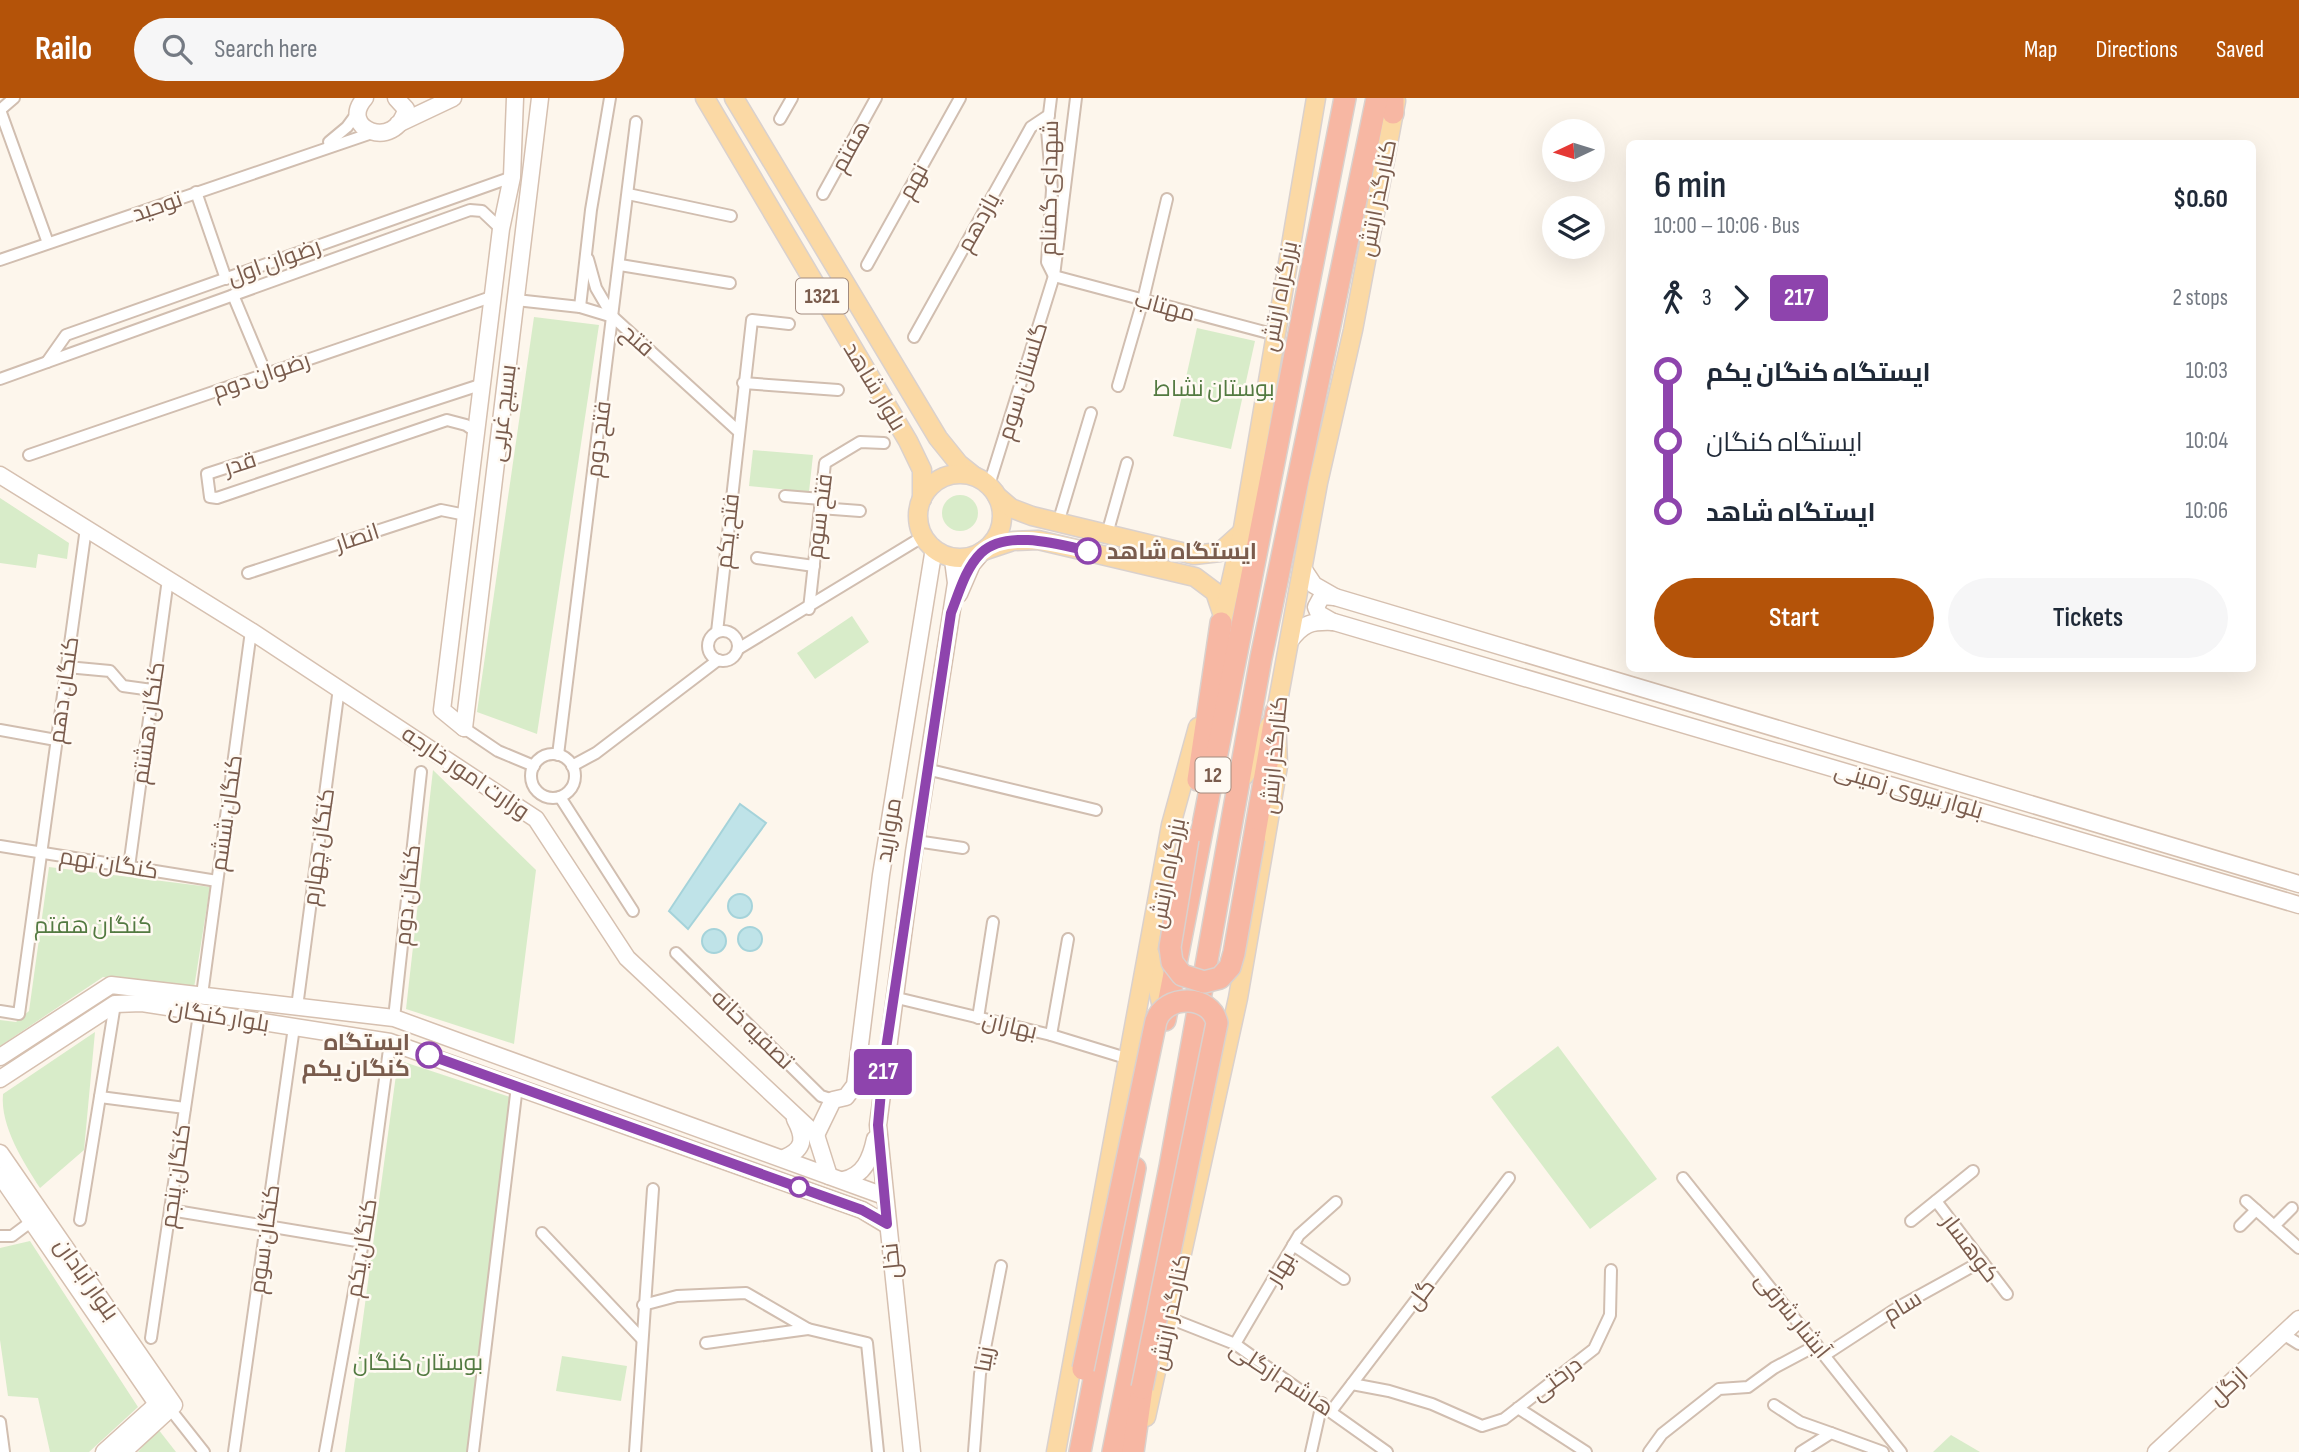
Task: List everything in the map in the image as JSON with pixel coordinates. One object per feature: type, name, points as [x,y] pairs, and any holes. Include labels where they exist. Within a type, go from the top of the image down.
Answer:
[{"type":"highway","name":"بزرگراه ارتش","points":[[1080,1452],[1345,98]]},
{"type":"highway","name":"12","points":[[1113,1452],[1170,1167],[1237,791],[1301,462],[1377,98]]},
{"type":"highway","points":[[1221,623],[1170,952],[1182,975],[1204,982],[1220,978],[1230,967],[1276,712]]},
{"type":"highway","points":[[1068,1452],[1156,1021],[1167,1005],[1178,1001],[1196,1002],[1216,1016],[1217,1023],[1142,1388],[1135,1452]]},
{"type":"main road","points":[[348,98],[362,105],[361,125],[372,133],[385,132],[453,98]]},
{"type":"main road","points":[[396,98],[405,109],[398,124]]},
{"type":"main road","name":"بسیج غربی","points":[[464,728],[442,710],[501,229],[512,177],[515,98]]},
{"type":"main road","name":"بسیج غربی","points":[[464,728],[540,98]]},
{"type":"main road","name":"بلوار شاهد","points":[[705,98],[908,441],[922,470],[922,499]]},
{"type":"main road","name":"بلوار شاهد","points":[[734,98],[937,438],[958,464],[987,485]]},
{"type":"main road","points":[[1056,1452],[1126,1058],[1171,825],[1196,735],[1243,527],[1316,98]]},
{"type":"main road","name":"کنارگذر ارتش","points":[[1135,1452],[1169,1318],[1238,999],[1278,766],[1276,712],[1302,567],[1353,330],[1394,103]]},
{"type":"main road","points":[[1301,462],[1339,349],[1367,246]]},
{"type":"main road","points":[[494,296],[516,300]]},
{"type":"main road","name":"وزارت امور خارجه","points":[[0,475],[251,631],[536,819],[627,958],[816,1135]]},
{"type":"main road","points":[[949,475],[987,485],[1001,506],[1000,528],[968,573],[951,613],[956,569],[953,560],[934,546],[919,524],[922,499],[929,488],[949,475]]},
{"type":"main road","name":"1321","points":[[987,485],[1011,508],[1058,523],[1194,555],[1211,555],[1224,550],[1236,540],[1243,527]]},
{"type":"main road","points":[[934,546],[971,556],[1013,541],[1038,540],[1189,575],[1204,582],[1218,596],[1222,606],[1221,623]]},
{"type":"main road","name":"مروارید","points":[[833,1100],[846,1097],[855,1085],[881,875],[934,546]]},
{"type":"main road","points":[[1189,575],[1198,573],[1201,567],[1200,561],[1194,555]]},
{"type":"main road","name":"بلوار نیروی زمینی","points":[[1302,567],[1314,585],[1335,597],[2299,884]]},
{"type":"main road","points":[[1334,622],[1319,614],[1316,607],[1322,596],[1335,597]]},
{"type":"main road","name":"نخل","points":[[912,1452],[878,1125],[893,997],[951,613]]},
{"type":"main road","name":"بلوار نیروی زمینی","points":[[1289,642],[1301,626],[1313,621],[1334,622],[2299,905]]},
{"type":"main road","points":[[1519,675],[1525,654]]},
{"type":"main road","points":[[1237,791],[1276,712]]},
{"type":"main road","points":[[2228,884],[2233,865]]},
{"type":"main road","points":[[1148,948],[1165,1020]]},
{"type":"main road","name":"بلوار کنگان","points":[[0,1057],[111,985],[394,1018],[884,1196]]},
{"type":"main road","points":[[199,1014],[202,995]]},
{"type":"main road","name":"بلوار کنگان","points":[[115,1004],[142,1003],[390,1042],[862,1210],[887,1224]]},
{"type":"main road","points":[[0,1079],[115,1004]]},
{"type":"main road","points":[[390,1042],[394,1018]]},
{"type":"main road","points":[[833,1100],[816,1135],[836,1178],[853,1178],[871,1159],[878,1125]]},
{"type":"main road","points":[[784,1158],[794,1154],[803,1142],[804,1134],[794,1117]]},
{"type":"main road","points":[[729,1163],[739,1142]]},
{"type":"main road","name":"بلوار آبادان","points":[[0,1153],[37,1218],[166,1405]]},
{"type":"main road","name":"بلوار آبادان","points":[[0,1175],[37,1218]]},
{"type":"main road","points":[[859,1186],[873,1202],[871,1209],[862,1210]]},
{"type":"main road","name":"ازگل","points":[[2156,1452],[2299,1319]]},
{"type":"main road","points":[[104,1452],[166,1405]]},
{"type":"main road","points":[[123,1452],[166,1405]]},
{"type":"street","points":[[14,98],[0,110],[48,243]]},
{"type":"street","points":[[580,307],[610,98]]},
{"type":"street","points":[[780,120],[792,98]]},
{"type":"street","name":"هفتم","points":[[823,194],[876,98]]},
{"type":"street","name":"نهم","points":[[867,265],[960,98]]},
{"type":"street","name":"شهدای گمنام","points":[[1051,98],[1047,130],[1052,190],[1047,262],[1054,276]]},
{"type":"street","name":"گلستان سوم","points":[[987,485],[1054,276],[1076,98]]},
{"type":"street","points":[[315,151],[338,135],[362,105]]},
{"type":"street","name":"یازدهم","points":[[914,337],[1031,127],[1049,115]]},
{"type":"street","name":"فتح دوم","points":[[558,755],[636,122]]},
{"type":"street","name":"توحید","points":[[0,260],[372,133]]},
{"type":"street","name":"رضوان اول","points":[[47,362],[66,335],[512,177]]},
{"type":"street","points":[[196,192],[226,279]]},
{"type":"street","points":[[628,194],[731,216]]},
{"type":"street","points":[[1118,386],[1143,300],[1167,199]]},
{"type":"street","name":"رضوان اول","points":[[0,379],[470,210],[482,211],[501,229]]},
{"type":"street","points":[[586,253],[596,288],[613,317]]},
{"type":"street","points":[[620,265],[730,283]]},
{"type":"street","name":"مهتاب","points":[[1054,276],[1276,335]]},
{"type":"street","points":[[233,295],[266,374]]},
{"type":"street","name":"رضوان دوم","points":[[29,455],[494,296]]},
{"type":"street","name":"فتح","points":[[516,300],[580,307],[613,317],[737,429]]},
{"type":"street","name":"فتح یکم","points":[[717,632],[737,429],[752,320],[789,324]]},
{"type":"street","points":[[743,383],[838,390]]},
{"type":"street","name":"قدر","points":[[476,432],[466,425],[447,419],[217,499],[210,497],[207,474],[483,384]]},
{"type":"street","points":[[1058,523],[1091,413]]},
{"type":"street","name":"فتح سوم","points":[[809,609],[825,463],[860,442],[884,443]]},
{"type":"street","points":[[1107,534],[1127,463]]},
{"type":"street","points":[[785,496],[860,512]]},
{"type":"street","name":"انصار","points":[[248,573],[441,510],[466,515]]},
{"type":"street","name":"کنگان دهم","points":[[0,1011],[19,1014],[86,528]]},
{"type":"street","points":[[572,766],[596,753],[718,660],[728,660],[738,649],[809,609],[934,546]]},
{"type":"street","points":[[757,558],[814,566]]},
{"type":"street","name":"کنگان هشتم","points":[[129,867],[167,579]]},
{"type":"street","name":"کنگان ششم","points":[[202,995],[251,631]]},
{"type":"street","points":[[718,660],[710,653],[709,643],[717,632],[731,633],[737,640],[738,649]]},
{"type":"street","points":[[66,667],[110,671],[123,685],[152,690]]},
{"type":"street","name":"کنگان چهارم","points":[[297,1007],[339,688]]},
{"type":"street","points":[[464,728],[498,751],[534,766]]},
{"type":"street","points":[[0,730],[56,740]]},
{"type":"street","points":[[558,755],[572,766],[573,784],[559,797],[552,798],[539,792],[532,780],[534,766],[543,756],[558,755]]},
{"type":"street","points":[[926,769],[1096,810]]},
{"type":"street","name":"کنگان دوم","points":[[394,1018],[421,772]]},
{"type":"street","points":[[559,797],[632,911]]},
{"type":"street","points":[[916,841],[963,848]]},
{"type":"street","name":"کنگان نهم","points":[[0,846],[217,881]]},
{"type":"street","points":[[978,1018],[993,922]]},
{"type":"street","points":[[1051,1035],[1069,939]]},
{"type":"street","name":"تصفیه خانه","points":[[676,953],[821,1096],[833,1100]]},
{"type":"street","name":"بهاران","points":[[893,997],[1051,1035],[1126,1058]]},
{"type":"street","points":[[80,1220],[115,1004]]},
{"type":"street","name":"کنگان پنجم","points":[[151,1338],[199,1014]]},
{"type":"street","name":"کنگان سوم","points":[[234,1452],[293,1027]]},
{"type":"street","name":"کنگان یکم","points":[[325,1452],[363,1242],[390,1042]]},
{"type":"street","points":[[473,1452],[517,1086]]},
{"type":"street","points":[[100,1097],[185,1108]]},
{"type":"street","points":[[1911,1221],[1973,1171]]},
{"type":"street","name":"گل","points":[[1332,1410],[1509,1178]]},
{"type":"street","name":"آبشار شرقی","points":[[1684,1178],[1901,1452]]},
{"type":"street","points":[[635,1452],[653,1189]]},
{"type":"street","name":"کوهسار","points":[[1936,1201],[2007,1294]]},
{"type":"street","name":"بهار","points":[[1234,1344],[1299,1235],[1336,1202]]},
{"type":"street","points":[[2246,1202],[2299,1248]]},
{"type":"street","points":[[2274,1226],[2292,1208]]},
{"type":"street","points":[[170,1210],[363,1242]]},
{"type":"street","points":[[2239,1226],[2256,1210]]},
{"type":"street","points":[[0,1236],[12,1236],[37,1218]]},
{"type":"street","points":[[542,1233],[642,1339]]},
{"type":"street","points":[[1293,1245],[1344,1279]]},
{"type":"street","name":"سام","points":[[1825,1355],[1898,1308],[1982,1261]]},
{"type":"street","name":"زیبا","points":[[974,1452],[981,1374],[1001,1266]]},
{"type":"street","name":"درختی","points":[[1586,1452],[1518,1408],[1594,1349],[1610,1315],[1611,1270]]},
{"type":"street","points":[[643,1305],[677,1296],[746,1293],[808,1328],[867,1343],[878,1452]]},
{"type":"street","name":"هاشم ازگلی","points":[[1169,1318],[1234,1344],[1332,1410],[1387,1452]]},
{"type":"street","points":[[706,1343],[808,1328]]},
{"type":"street","points":[[2283,1334],[2299,1344]]},
{"type":"street","points":[[1649,1452],[1662,1434],[1719,1389],[1748,1387],[1774,1368],[1817,1345]]},
{"type":"street","points":[[1352,1384],[1422,1401],[1482,1426],[1504,1419],[1518,1408]]},
{"type":"street","points":[[1311,1452],[1322,1403]]},
{"type":"street","points":[[166,1405],[204,1452]]},
{"type":"street","points":[[1774,1405],[1800,1422],[1882,1452]]},
{"type":"street","points":[[0,1422],[4,1452]]},
{"type":"street","points":[[1801,1452],[1808,1444],[1831,1433]]},
{"type":"green space","points":[[534,317],[599,325],[537,734],[477,712]]},
{"type":"green space","name":"بوستان نشاط","points":[[1197,328],[1255,341],[1231,449],[1173,436]]},
{"type":"green space","points":[[753,450],[813,455],[809,492],[749,486]]},
{"type":"green space","points":[[960,495],[973,500],[978,513],[973,526],[960,531],[947,526],[942,513],[947,500]]},
{"type":"green space","points":[[0,498],[69,543],[67,559],[38,554],[36,568],[0,563]]},
{"type":"green space","points":[[852,616],[869,642],[815,679],[797,653]]},
{"type":"green space","points":[[433,770],[536,870],[514,1044],[406,1009]]},
{"type":"green space","name":"کنگان هفتم","points":[[49,867],[210,887],[194,988],[103,977],[0,1046],[0,1020],[16,1022],[29,1011]]},
{"type":"green space","points":[[95,1032],[84,1150],[40,1188],[20,1156],[9,1131],[3,1094]]},
{"type":"green space","points":[[1558,1046],[1657,1179],[1590,1229],[1491,1097]]},
{"type":"green space","name":"بوستان کنگان","points":[[398,1060],[513,1098],[467,1452],[345,1452]]},
{"type":"green space","points":[[30,1241],[138,1407],[89,1452],[50,1452],[38,1398],[8,1396],[0,1340],[0,1248]]},
{"type":"green space","points":[[562,1356],[627,1366],[621,1401],[556,1391]]},
{"type":"green space","points":[[158,1429],[176,1452],[138,1452]]},
{"type":"green space","points":[[1951,1435],[1980,1452],[1933,1452]]},
{"type":"water","points":[[740,804],[766,823],[688,929],[669,911]]},
{"type":"water","points":[[740,894],[748,898],[752,906],[748,914],[740,918],[732,914],[728,906],[732,898]]},
{"type":"water","points":[[750,927],[758,931],[762,939],[758,947],[750,951],[742,947],[738,939],[742,931]]},
{"type":"water","points":[[714,929],[722,933],[726,941],[722,949],[714,953],[706,949],[702,941],[706,933]]},
{"type":"bus line","name":"217","points":[[429,1055],[862,1210],[887,1224],[878,1125],[883,1069],[940,671],[951,613],[972,564],[983,551],[1007,542],[1022,540],[1049,541],[1088,551]]},
{"type":"place","name":"ایستگاه شاهد","points":[[1088,551]]},
{"type":"place","name":"ایستگاه کنگان یکم","points":[[429,1055]]}]
